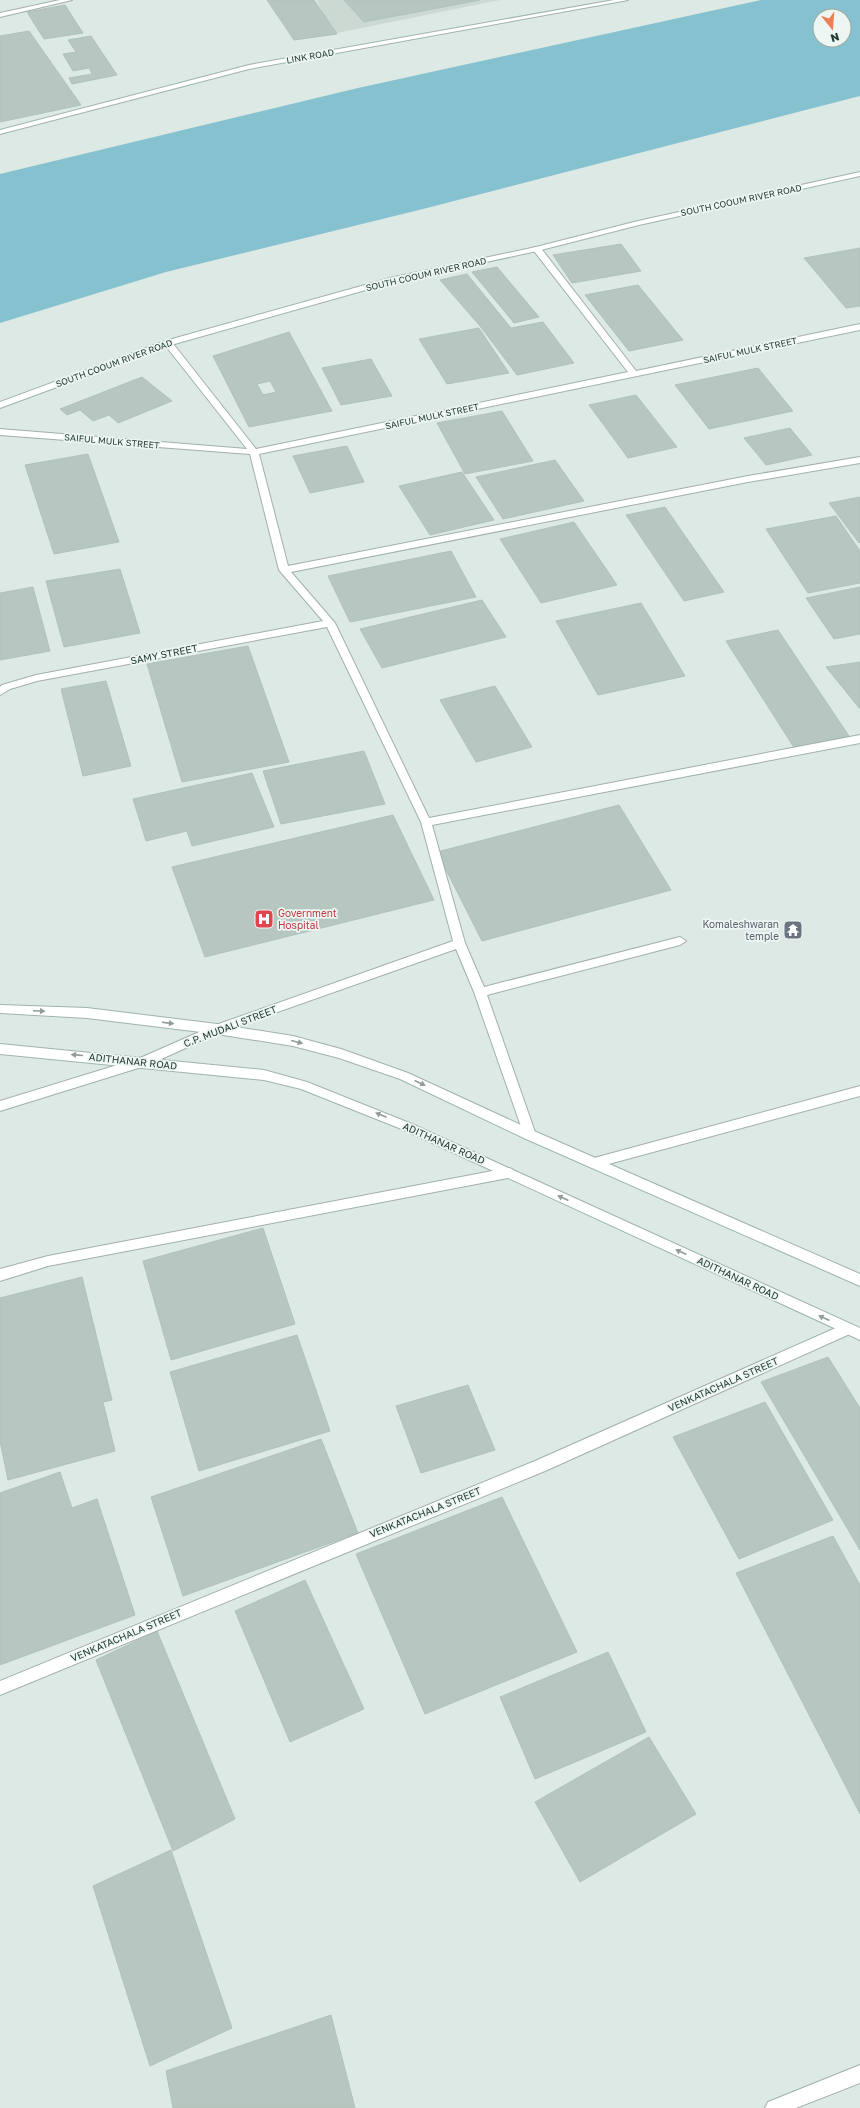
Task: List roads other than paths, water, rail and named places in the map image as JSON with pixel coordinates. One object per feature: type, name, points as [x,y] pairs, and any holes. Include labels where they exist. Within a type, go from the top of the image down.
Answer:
[{"type":"street","points":[[0,16],[69,0]]},
{"type":"street","name":"LINK ROAD","points":[[0,132],[249,67],[625,0]]},
{"type":"street","name":"SOUTH COOUM RIVER ROAD","points":[[0,405],[168,343],[393,280],[537,249],[638,223],[860,174]]},
{"type":"street","points":[[537,249],[634,374]]},
{"type":"street","name":"SAIFUL MULK STREET","points":[[0,432],[254,452],[860,327]]},
{"type":"street","points":[[168,343],[254,452],[284,570],[330,623],[426,822],[459,943],[480,992],[530,1135]]},
{"type":"street","points":[[284,570],[748,479],[860,460]]},
{"type":"street","name":"SAMY STREET","points":[[0,692],[6,688],[36,678],[330,623]]},
{"type":"street","points":[[426,822],[860,738]]},
{"type":"street","points":[[480,992],[680,941]]},
{"type":"street","name":"C.P. MUDALI STREET","points":[[0,1106],[144,1062],[217,1029],[459,943]]},
{"type":"street","points":[[0,1009],[87,1013],[217,1029],[293,1041],[341,1054],[404,1076],[530,1135],[860,1280]]},
{"type":"street","name":"ADITHANAR ROAD","points":[[0,1049],[264,1075],[303,1085],[368,1110],[508,1172],[853,1331]]},
{"type":"street","points":[[594,1163],[860,1091]]},
{"type":"street","points":[[0,1275],[48,1261],[508,1172]]},
{"type":"street","name":"VENKATACHALA STREET","points":[[0,1688],[540,1466],[853,1331]]},
{"type":"street","points":[[774,2108],[860,2074]]},
{"type":"water","points":[[761,0],[860,0],[860,96],[423,209],[166,272],[0,323],[0,174],[358,88]]},
{"type":"place","name":"Government Hospital","points":[[264,919]]},
{"type":"place","name":"Komaleshwaran temple","points":[[793,930]]}]
